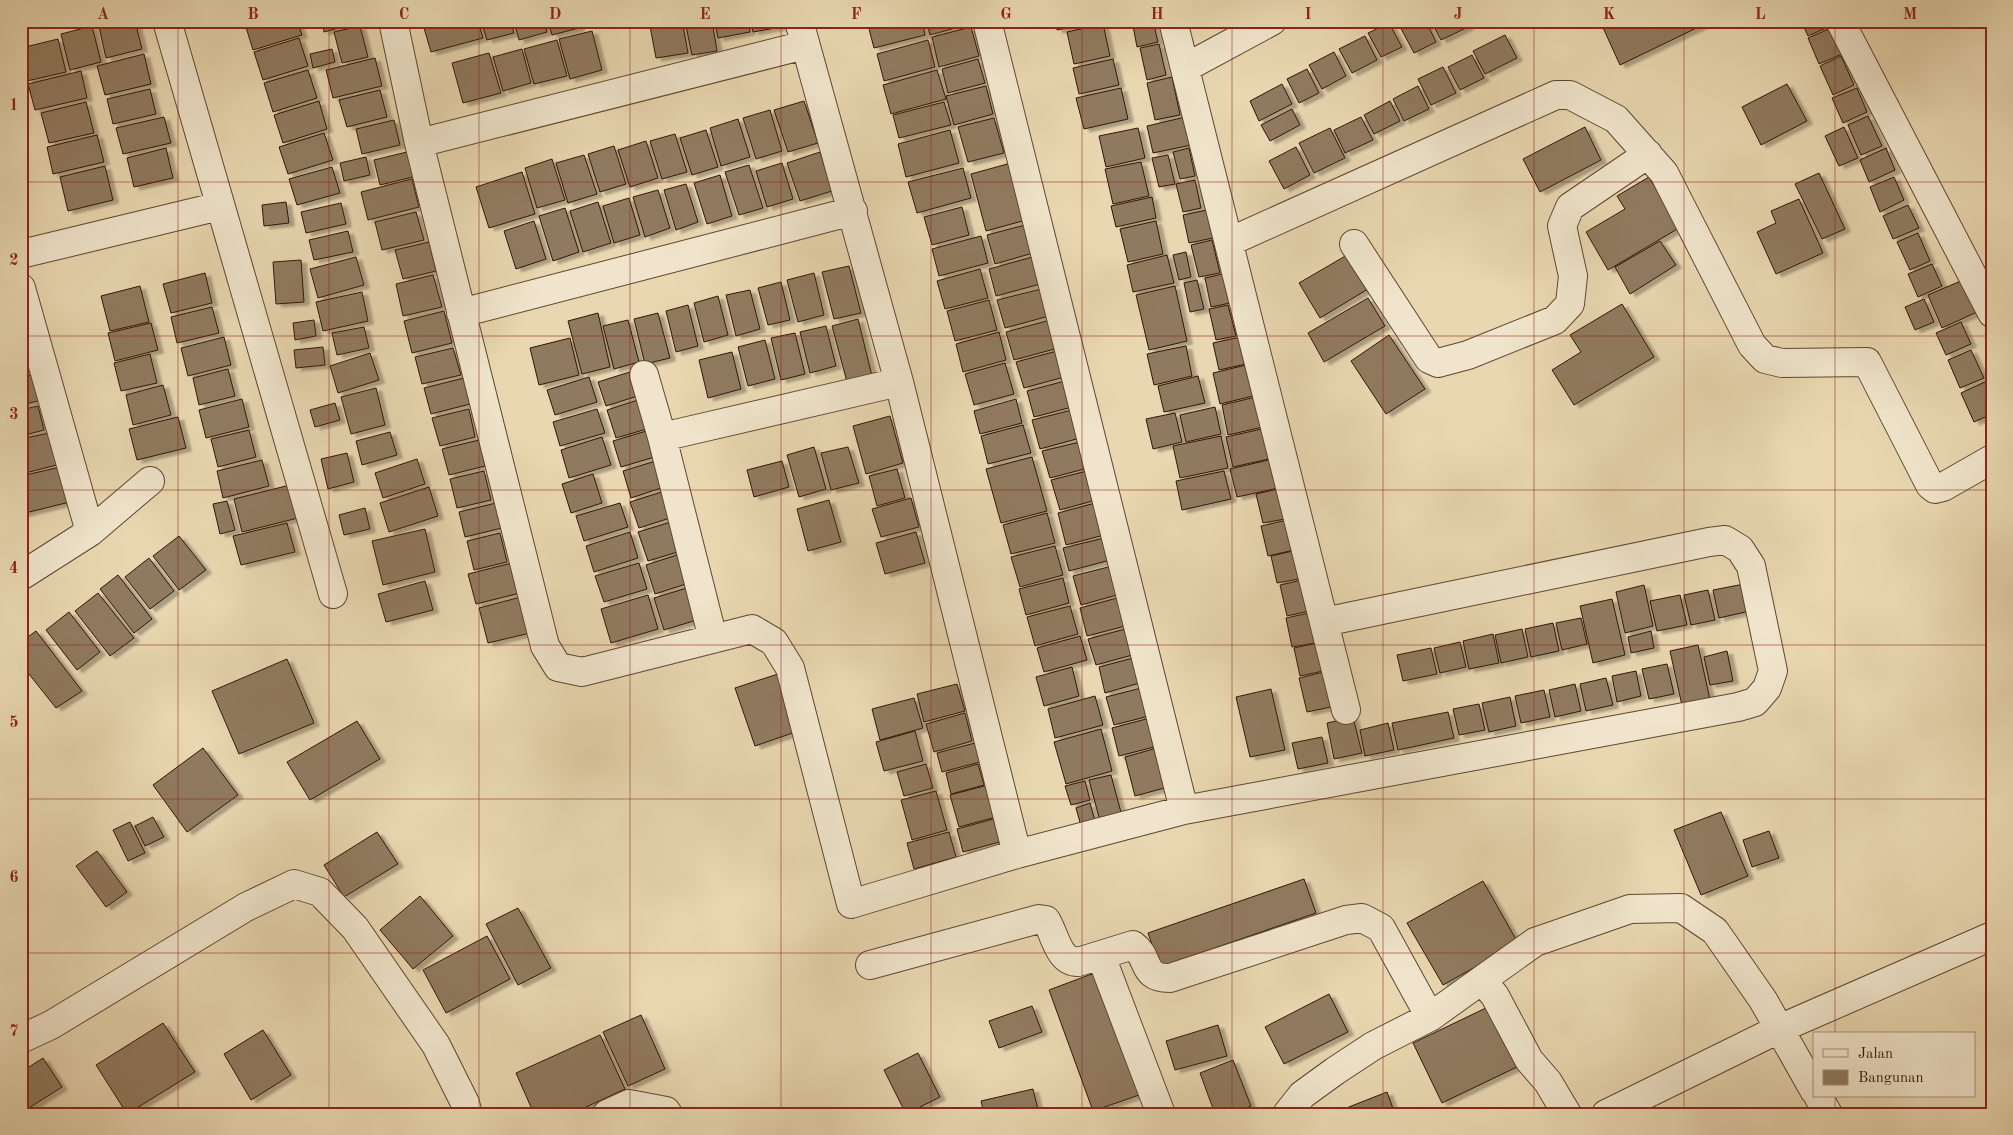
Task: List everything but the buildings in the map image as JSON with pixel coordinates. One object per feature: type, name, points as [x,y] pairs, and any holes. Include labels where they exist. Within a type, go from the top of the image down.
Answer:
[{"type":"street","points":[[167,21],[333,594]]},
{"type":"street","points":[[394,21],[419,143],[545,646],[558,668],[582,672],[752,629],[774,642],[790,668],[851,904],[1017,854],[1184,810],[1738,707],[1755,702],[1767,688],[1773,671],[1751,566],[1740,549],[1725,540],[1324,622]]},
{"type":"street","points":[[987,21],[1184,810]]},
{"type":"street","points":[[1174,21],[1346,710]]},
{"type":"street","points":[[1185,68],[1272,21]]},
{"type":"street","points":[[1840,21],[1992,313]]},
{"type":"street","points":[[419,143],[802,33],[899,382],[1017,854]]},
{"type":"street","points":[[1229,242],[1556,96],[1570,95],[1616,119],[1664,173],[1752,345],[1765,359],[1782,363],[1867,362],[1930,485],[1935,489],[1943,487],[1992,459]]},
{"type":"street","points":[[1354,244],[1429,359],[1438,364],[1468,355],[1555,320],[1570,304],[1573,276],[1562,226],[1570,207],[1648,154]]},
{"type":"street","points":[[21,254],[220,206]]},
{"type":"street","points":[[461,313],[853,211]]},
{"type":"street","points":[[21,288],[90,532]]},
{"type":"street","points":[[644,375],[662,437],[713,639]]},
{"type":"street","points":[[662,437],[899,382]]},
{"type":"street","points":[[21,576],[90,532],[150,480]]},
{"type":"street","points":[[21,1039],[51,1025],[246,906],[294,884],[320,892],[355,928],[436,1046],[465,1103],[468,1114]]},
{"type":"street","points":[[1287,1114],[1302,1095],[1335,1071],[1373,1046],[1430,1017],[1535,942],[1630,909],[1681,908],[1715,931],[1763,1000],[1813,1088]]},
{"type":"street","points":[[870,965],[1039,919],[1046,920],[1063,955],[1071,962],[1078,962],[1133,946],[1137,948],[1150,973],[1159,978],[1170,978],[1346,920],[1362,918],[1381,928],[1430,1017]]},
{"type":"street","points":[[1606,1114],[1779,1029],[1992,936]]},
{"type":"street","points":[[1101,956],[1161,1114]]},
{"type":"street","points":[[1482,980],[1495,996],[1529,1060],[1548,1082],[1567,1114]]},
{"type":"street","points":[[1819,1098],[1828,1114]]},
{"type":"street","points":[[607,1114],[629,1104],[666,1111],[668,1114]]}]
